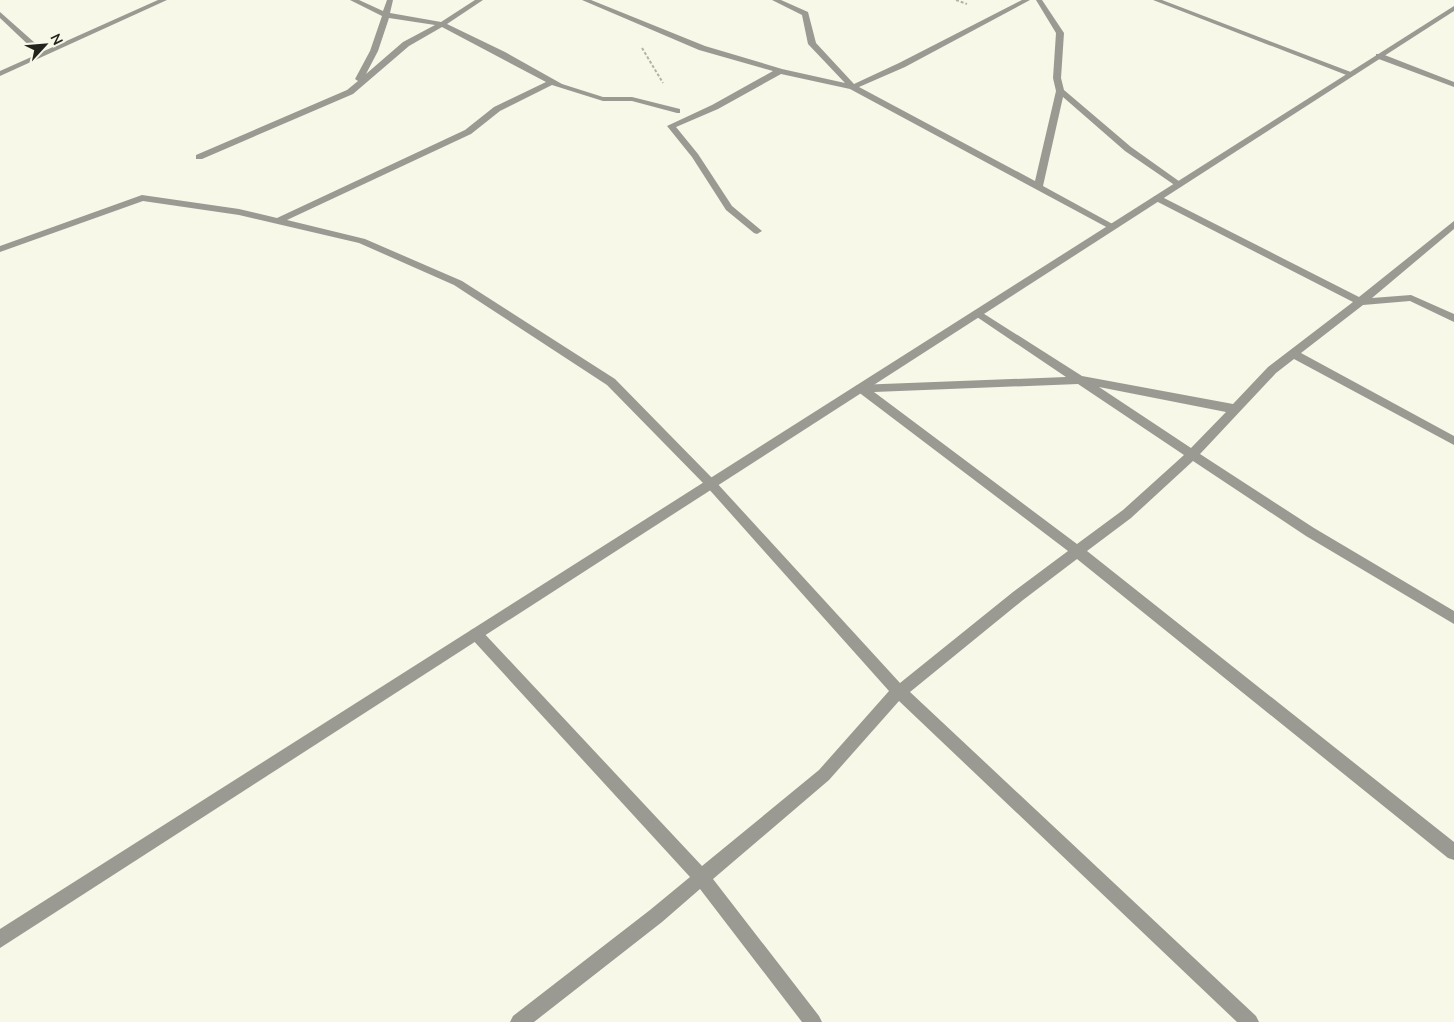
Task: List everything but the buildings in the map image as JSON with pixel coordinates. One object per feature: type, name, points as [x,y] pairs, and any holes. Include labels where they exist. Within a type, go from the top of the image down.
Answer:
[{"type":"street","points":[[0,74],[164,0]]},
{"type":"street","points":[[353,0],[386,15],[442,24],[502,54],[559,86],[603,99],[632,100],[677,111]]},
{"type":"street","points":[[350,92],[366,70],[390,0]]},
{"type":"street","points":[[199,157],[350,92],[406,44],[480,0]]},
{"type":"street","points":[[585,0],[702,48],[780,72],[853,87],[1113,227]]},
{"type":"street","points":[[775,0],[805,14],[812,44],[853,87]]},
{"type":"street","points":[[853,87],[902,65],[1027,0]]},
{"type":"street","points":[[1038,187],[1060,91],[1057,78],[1060,33],[1039,0]]},
{"type":"street","points":[[1156,0],[1352,74]]},
{"type":"street","points":[[0,940],[1379,56],[1452,12]]},
{"type":"street","points":[[0,14],[44,54]]},
{"type":"street","points":[[1379,56],[1454,85]]},
{"type":"street","points":[[757,231],[729,208],[695,156],[671,126],[715,107],[780,72]]},
{"type":"street","points":[[278,221],[468,132],[497,109],[552,82]]},
{"type":"street","points":[[1060,91],[1128,149],[1179,184]]},
{"type":"street","points":[[0,249],[142,198],[239,212],[362,241],[458,282],[611,382],[711,484],[900,692],[1250,1022]]},
{"type":"street","points":[[1157,198],[1360,302],[1410,298],[1454,318]]},
{"type":"street","points":[[519,1022],[656,916],[824,775],[887,702],[1018,596],[1127,514],[1192,455],[1272,370],[1360,302],[1454,224]]},
{"type":"street","points":[[978,313],[1310,532],[1454,618]]},
{"type":"street","points":[[1293,354],[1454,441]]},
{"type":"street","points":[[861,388],[1081,380],[1235,409]]},
{"type":"street","points":[[861,388],[1078,552],[1454,852]]},
{"type":"street","points":[[476,634],[702,878],[813,1022]]},
{"type":"path","points":[[647,26],[634,37],[678,106],[677,111]]}]
